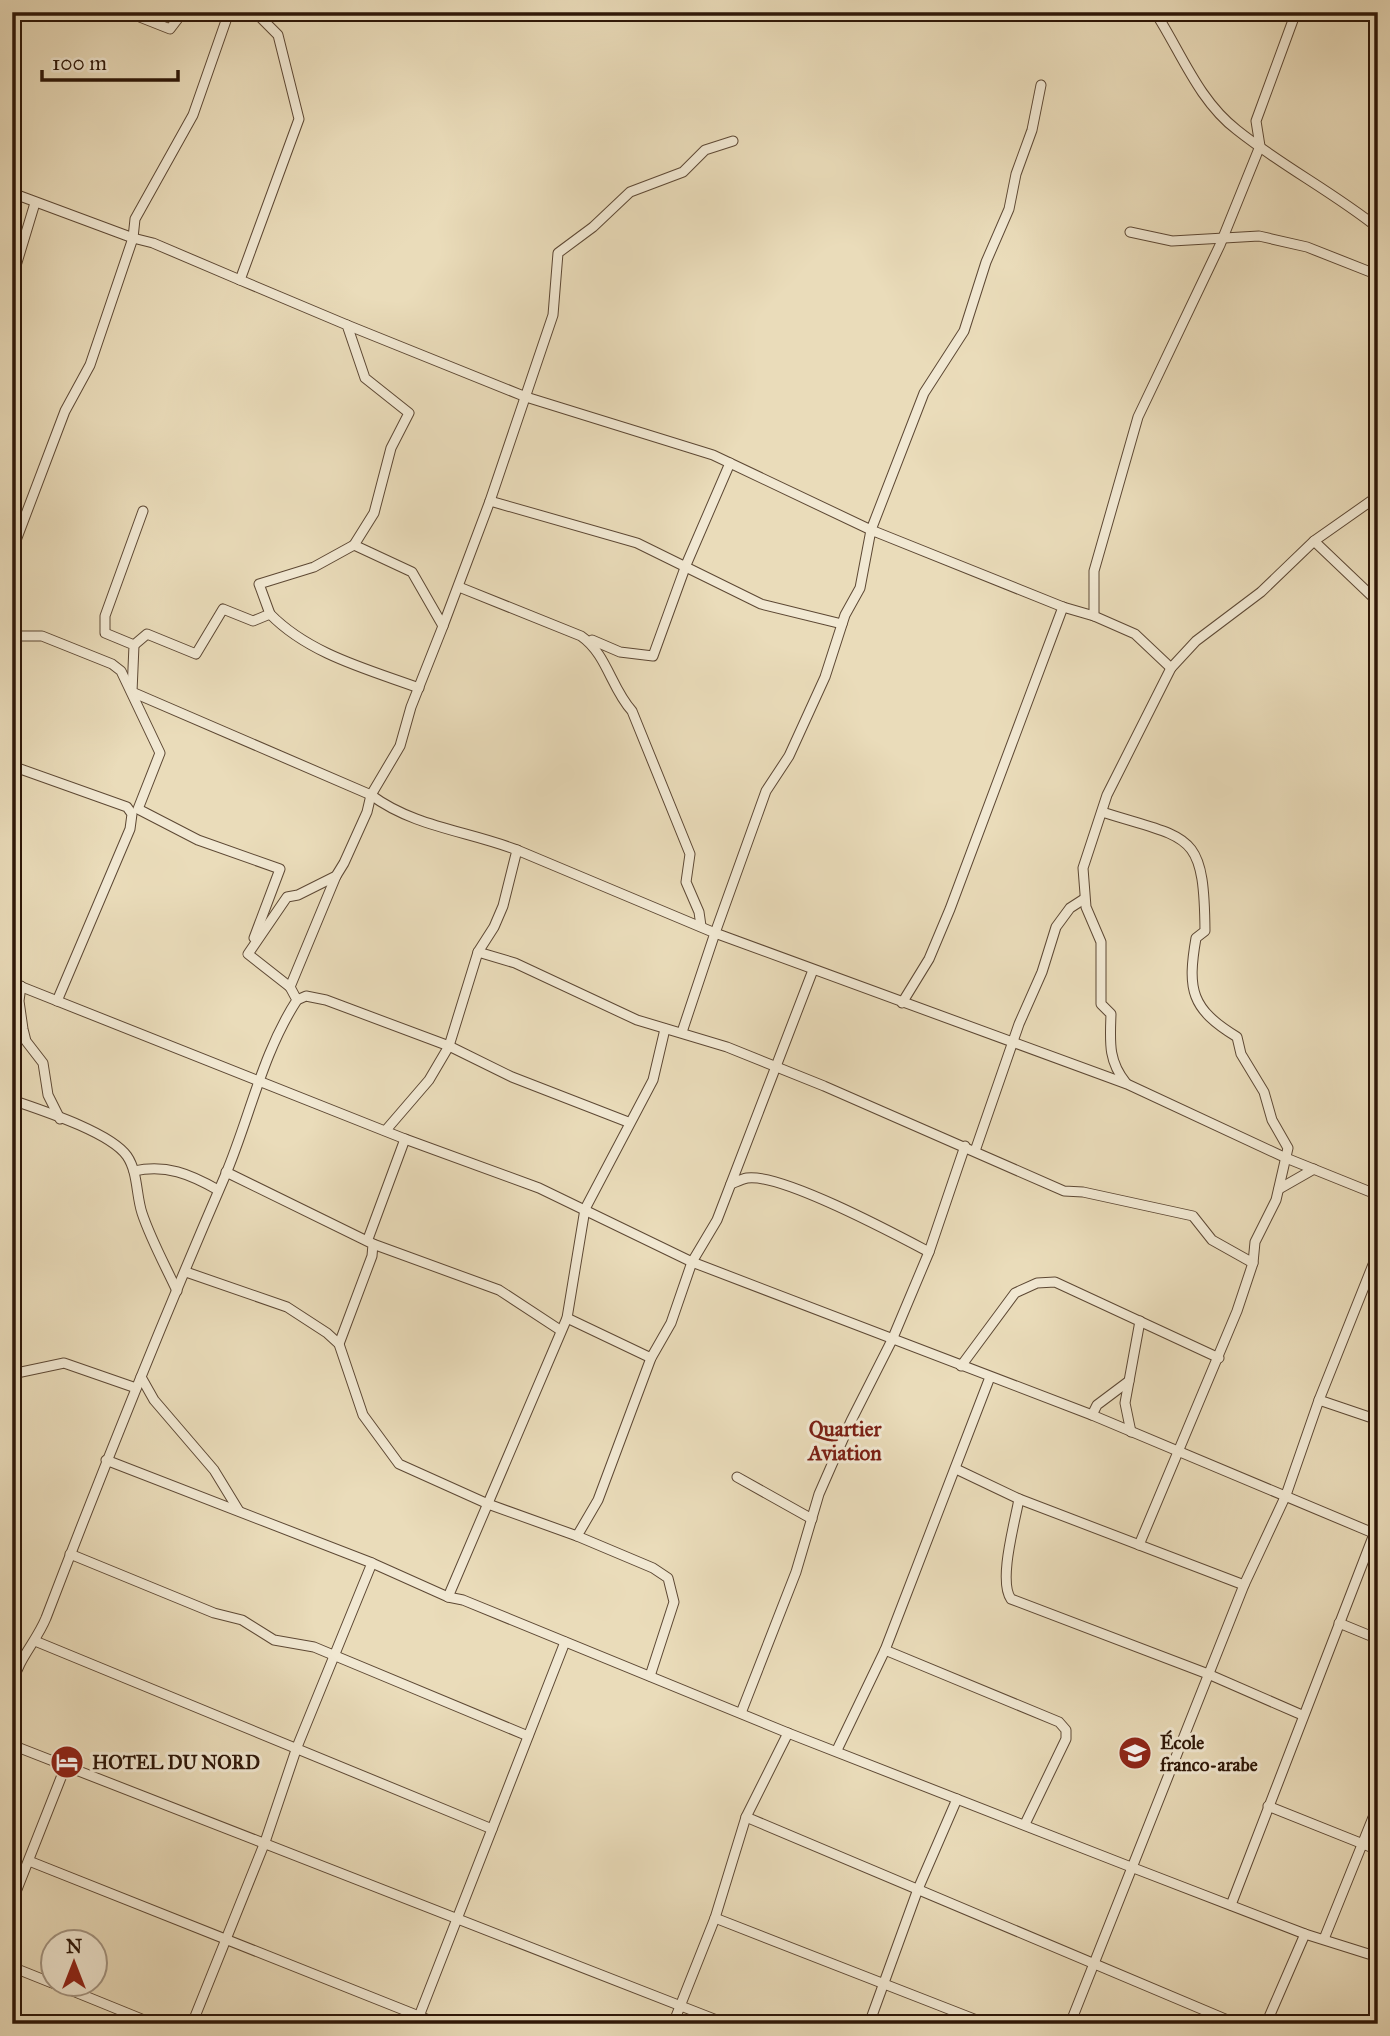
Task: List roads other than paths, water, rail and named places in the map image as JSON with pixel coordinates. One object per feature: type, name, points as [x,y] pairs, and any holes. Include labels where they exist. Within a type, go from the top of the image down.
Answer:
[{"type":"street","points":[[127,12],[170,29],[183,12]]},
{"type":"street","points":[[12,551],[65,411],[94,353],[133,238],[135,219],[193,115],[229,12]]},
{"type":"street","points":[[240,279],[299,119],[278,35],[254,12]]},
{"type":"street","points":[[1155,12],[1189,75],[1235,129],[1378,228]]},
{"type":"street","points":[[1094,616],[1094,571],[1138,417],[1223,239],[1260,146],[1256,121],[1296,12]]},
{"type":"street","points":[[682,1032],[766,791],[789,756],[820,689],[842,624],[860,588],[871,530],[924,393],[964,331],[986,262],[1009,209],[1016,174],[1032,130],[1041,85]]},
{"type":"street","points":[[290,987],[336,876],[367,812],[371,795],[400,746],[419,688],[491,500],[553,315],[558,253],[593,227],[630,192],[683,172],[705,150],[733,141]]},
{"type":"street","points":[[12,193],[153,243],[526,397],[713,455],[871,530],[1135,634],[1171,668]]},
{"type":"street","points":[[12,279],[35,203]]},
{"type":"street","points":[[1130,232],[1172,241],[1259,236],[1307,247],[1378,275]]},
{"type":"street","points":[[347,325],[365,378],[409,413],[391,448],[374,513],[354,545],[314,567],[259,583],[270,614],[286,631],[306,639],[325,654],[419,688]]},
{"type":"street","points":[[459,587],[620,652],[653,656],[687,565],[730,463]]},
{"type":"street","points":[[1127,1084],[1114,1068],[1110,1048],[1111,1014],[1101,1004],[1101,942],[1084,899],[1083,868],[1102,811],[1171,668],[1196,641],[1261,592],[1314,541],[1378,496]]},
{"type":"street","points":[[491,500],[637,543],[687,565],[761,604],[842,624]]},
{"type":"street","points":[[134,645],[105,633],[104,616],[143,511]]},
{"type":"street","points":[[1314,541],[1378,602]]},
{"type":"street","points":[[354,545],[412,572],[443,626]]},
{"type":"street","points":[[902,1003],[929,959],[950,909],[1063,607]]},
{"type":"street","points":[[132,692],[134,645],[147,634],[196,654],[223,608],[253,621],[270,614]]},
{"type":"street","points":[[12,636],[42,636],[112,664],[121,671],[160,753],[138,809],[198,840],[280,869],[248,954]]},
{"type":"street","points":[[581,636],[595,646],[624,702],[632,711],[690,854],[686,882],[699,912],[701,926]]},
{"type":"street","points":[[132,692],[371,795],[390,809],[420,822],[517,850],[715,933],[1127,1084],[1286,1158],[1378,1195]]},
{"type":"street","points":[[12,766],[127,807],[132,814],[130,829],[57,1000]]},
{"type":"street","points":[[1102,811],[1185,840],[1197,856],[1204,879],[1205,931],[1196,938],[1192,961],[1194,996],[1213,1022],[1237,1037],[1241,1054],[1264,1092],[1272,1121],[1286,1141],[1286,1158],[1279,1189],[1255,1242],[1253,1263],[1219,1358],[1139,1545]]},
{"type":"street","points":[[386,1130],[429,1080],[449,1046],[478,952],[494,927],[503,906],[517,850]]},
{"type":"street","points":[[248,954],[286,897],[298,895],[336,876]]},
{"type":"street","points":[[975,1151],[1042,972],[1056,927],[1070,908],[1084,899]]},
{"type":"street","points":[[478,952],[515,963],[561,987],[582,992],[637,1020],[682,1032],[774,1067],[965,1146],[1064,1191],[1083,1192],[1193,1216],[1212,1240],[1253,1263]]},
{"type":"street","points":[[248,954],[290,987],[297,1000]]},
{"type":"street","points":[[577,1536],[598,1500],[651,1358],[671,1324],[692,1262],[717,1220],[813,970]]},
{"type":"street","points":[[60,1119],[48,1095],[43,1063],[26,1041],[17,985],[405,1139],[539,1188],[692,1262],[1092,1415],[1376,1535],[1339,1623],[1231,1905]]},
{"type":"street","points":[[12,1684],[18,1663],[35,1641],[106,1460],[186,1272],[226,1172],[257,1080],[268,1062],[284,1020],[297,1000],[306,996],[326,1000],[449,1046],[512,1077],[628,1122]]},
{"type":"street","points":[[448,1597],[560,1329],[567,1318],[585,1209],[603,1171],[623,1142],[628,1122],[653,1080],[665,1029]]},
{"type":"street","points":[[12,1100],[115,1145],[127,1156],[134,1171],[143,1216],[177,1291]]},
{"type":"street","points":[[339,1344],[372,1256],[370,1241],[405,1139]]},
{"type":"street","points":[[741,1713],[796,1572],[812,1519],[839,1447],[892,1340],[929,1252],[965,1146]]},
{"type":"street","points":[[134,1171],[149,1167],[175,1169],[218,1190]]},
{"type":"street","points":[[1279,1189],[1314,1169]]},
{"type":"street","points":[[226,1172],[370,1241],[499,1290],[560,1329]]},
{"type":"street","points":[[731,1184],[747,1178],[769,1182],[859,1214],[929,1252]]},
{"type":"street","points":[[1070,2024],[1244,1585],[1286,1495],[1319,1400],[1378,1252]]},
{"type":"street","points":[[186,1272],[287,1307],[320,1326],[339,1344],[363,1415],[399,1464],[488,1504],[577,1536],[653,1568],[668,1578],[674,1602],[650,1676]]},
{"type":"street","points":[[961,1366],[1015,1293],[1037,1283],[1055,1282],[1071,1287],[1219,1358]]},
{"type":"street","points":[[567,1318],[651,1358]]},
{"type":"street","points":[[1131,1432],[1125,1403],[1140,1321]]},
{"type":"street","points":[[12,1374],[64,1363],[136,1388]]},
{"type":"street","points":[[141,1377],[153,1400],[214,1470],[240,1512]]},
{"type":"street","points":[[837,1750],[886,1650],[990,1377]]},
{"type":"street","points":[[1092,1415],[1097,1405],[1129,1381]]},
{"type":"street","points":[[1319,1400],[1378,1420]]},
{"type":"street","points":[[106,1460],[372,1563],[448,1597],[788,1733],[1305,1934],[1378,1957]]},
{"type":"street","points":[[956,1469],[1019,1499],[1244,1585]]},
{"type":"street","points":[[737,1477],[812,1519]]},
{"type":"street","points":[[1019,1499],[1006,1576],[1007,1594],[1011,1599],[1208,1674],[1303,1715]]},
{"type":"street","points":[[70,1554],[205,1609],[242,1620],[274,1640],[314,1647],[528,1736]]},
{"type":"street","points":[[192,2024],[265,1842],[297,1747],[372,1563]]},
{"type":"street","points":[[1339,1623],[1378,1640]]},
{"type":"street","points":[[35,1641],[492,1829]]},
{"type":"street","points":[[417,2020],[565,1642]]},
{"type":"street","points":[[886,1650],[1051,1717],[1066,1730],[1063,1748],[1025,1824]]},
{"type":"street","points":[[673,2024],[715,1918],[746,1817],[788,1733]]},
{"type":"street","points":[[12,1745],[727,2024]]},
{"type":"street","points":[[12,1902],[66,1765]]},
{"type":"street","points":[[869,2024],[886,1984],[918,1889],[957,1799]]},
{"type":"street","points":[[1324,1939],[1378,1805]]},
{"type":"street","points":[[1268,1806],[1378,1850]]},
{"type":"street","points":[[746,1817],[1237,2024]]},
{"type":"street","points":[[29,1861],[417,2020],[439,2024]]},
{"type":"street","points":[[715,1918],[987,2024]]},
{"type":"street","points":[[1266,2024],[1305,1934]]},
{"type":"street","points":[[12,1967],[38,1977]]},
{"type":"street","points":[[88,1997],[155,2024]]},
{"type":"place","name":"École franco-arabe","points":[[1135,1753]]},
{"type":"place","name":"HOTEL DU NORD","points":[[67,1762]]},
{"type":"district","name":"Quartier Aviation","points":[[845,1441]]}]
